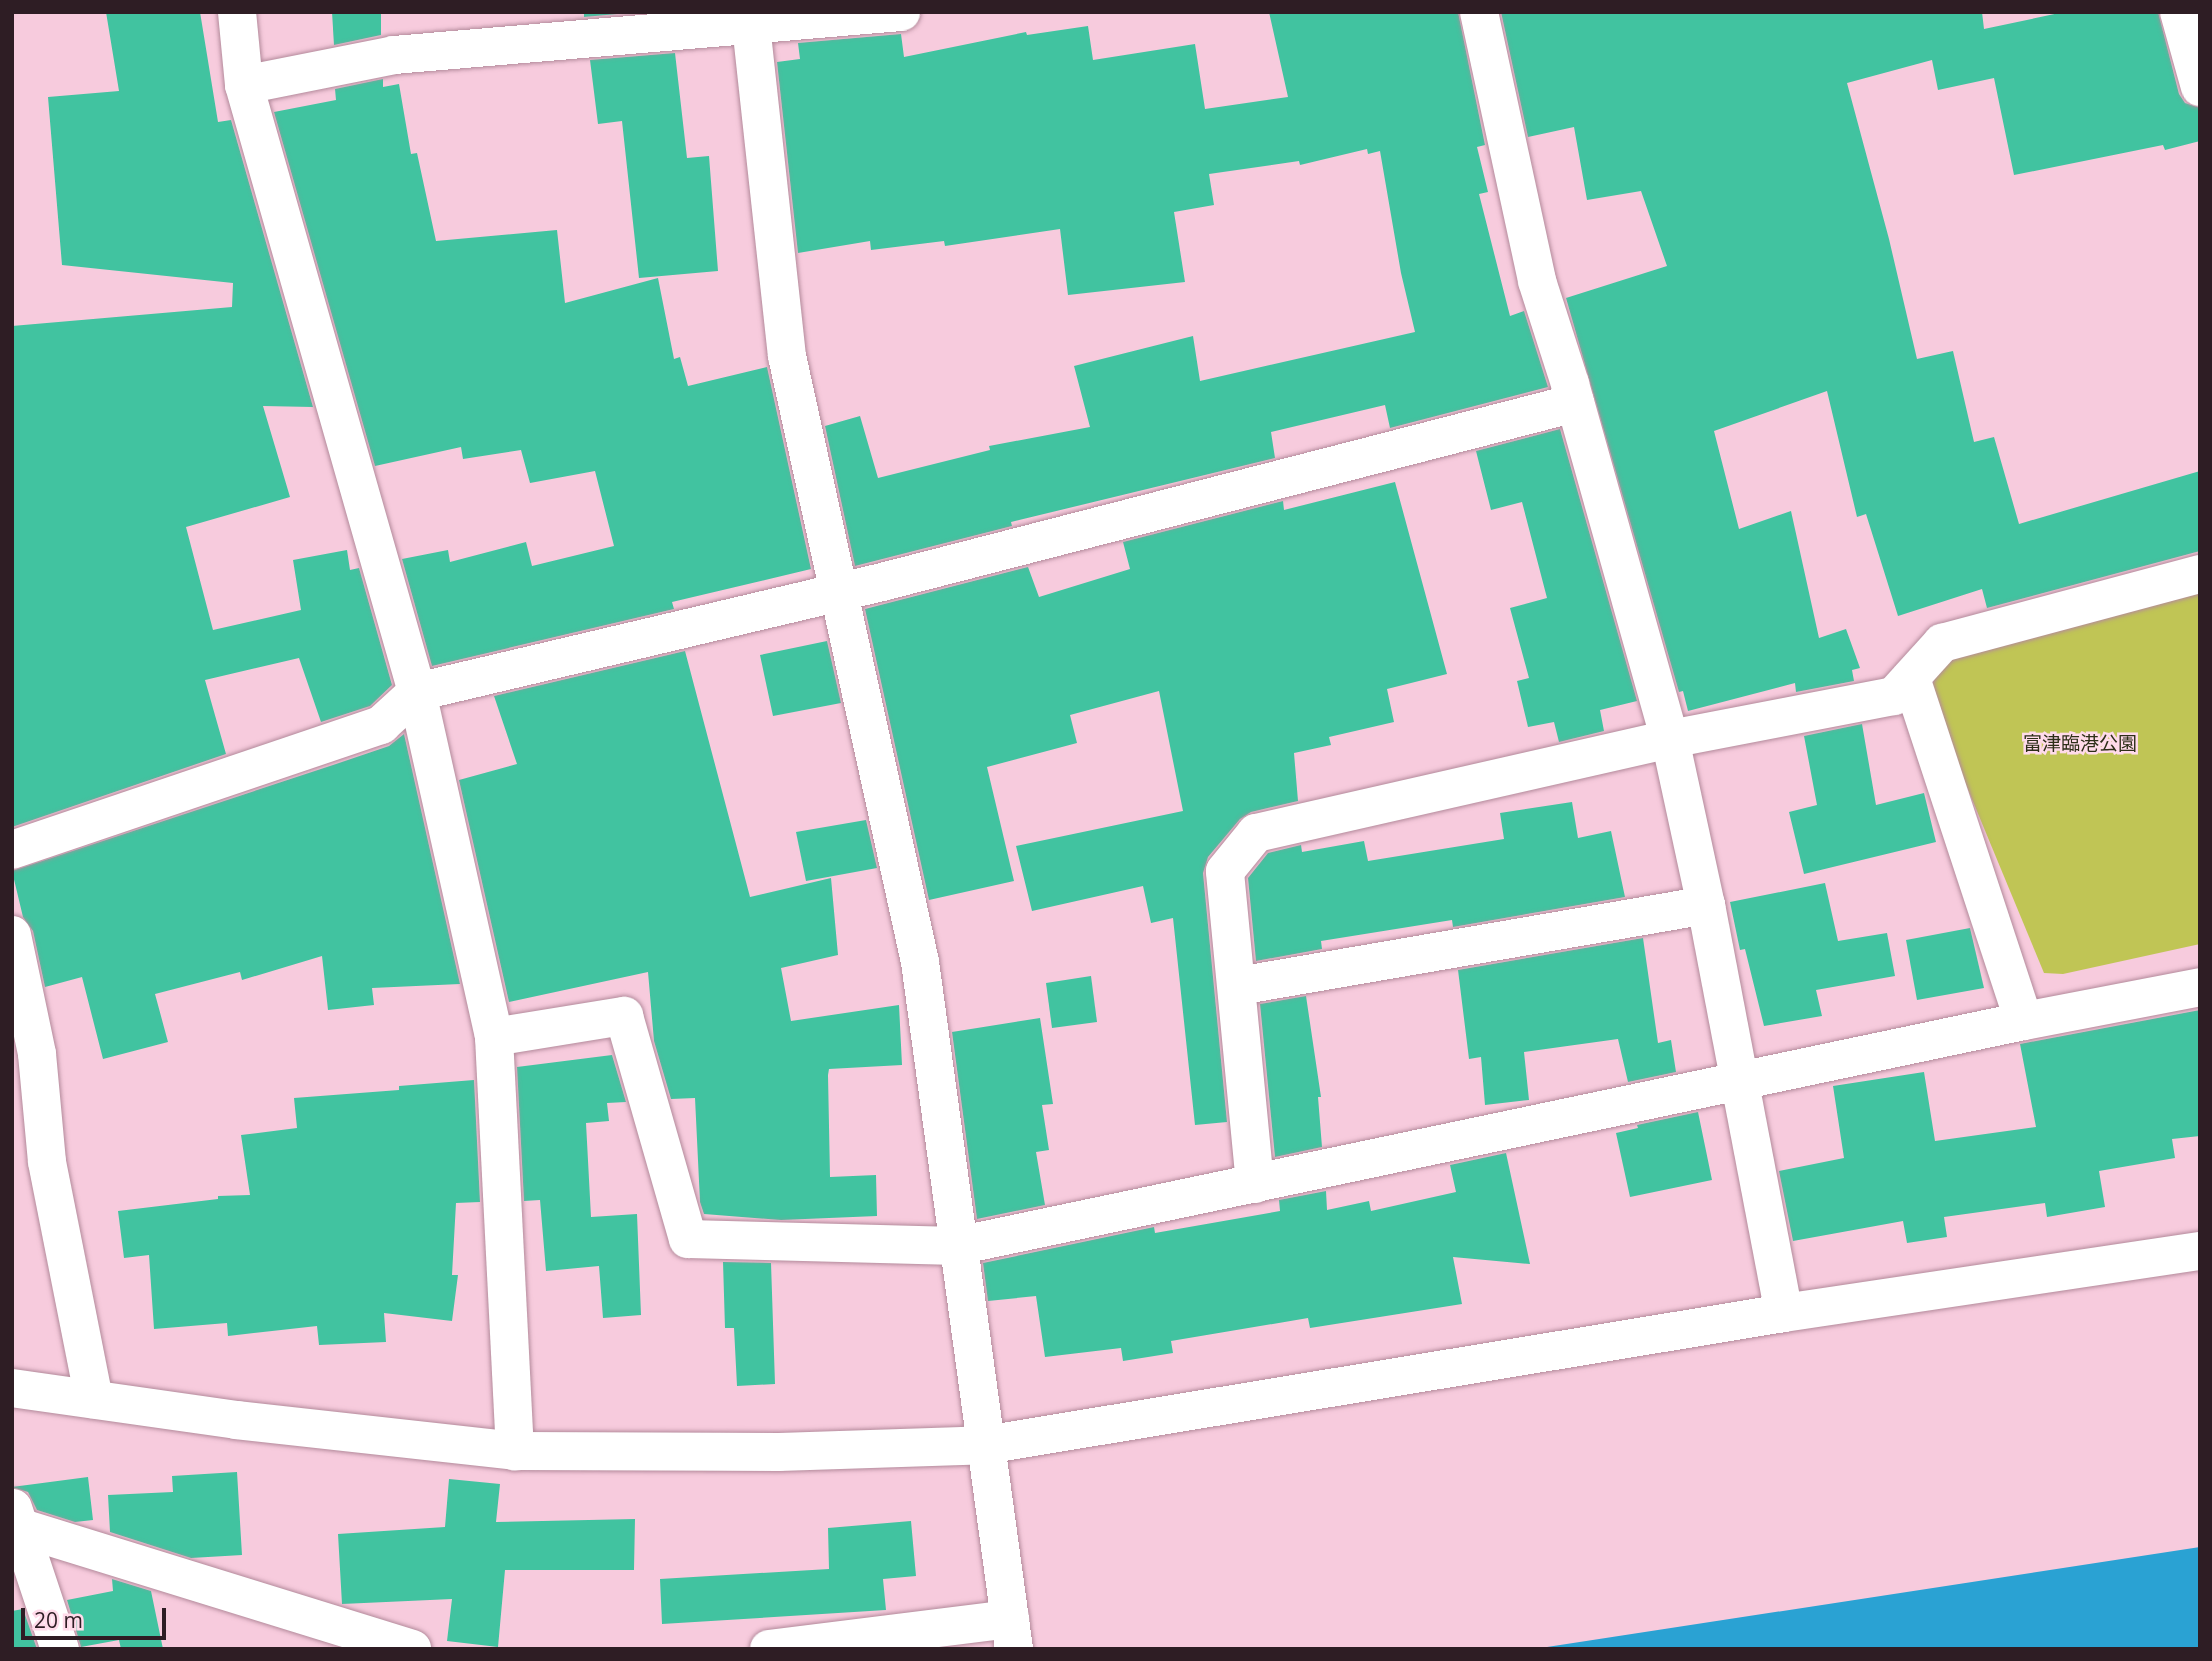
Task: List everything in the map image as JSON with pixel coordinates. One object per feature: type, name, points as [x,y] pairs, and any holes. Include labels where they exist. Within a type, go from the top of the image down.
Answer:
[{"type":"street","points":[[237,12],[244,85],[417,692],[494,1037],[515,1451]]},
{"type":"street","points":[[244,85],[394,55],[901,12]]},
{"type":"street","points":[[1479,12],[1537,281],[1575,403],[1670,739],[1706,905],[1784,1313]]},
{"type":"street","points":[[2179,12],[2200,87]]},
{"type":"street","points":[[751,25],[787,356],[920,962],[1012,1634],[769,1649]]},
{"type":"street","points":[[12,850],[381,725],[417,692],[840,592],[1575,403]]},
{"type":"street","points":[[1255,1184],[1225,871],[1256,833],[1670,739],[1894,696],[1942,643],[2200,573]]},
{"type":"street","points":[[1911,677],[2024,1021]]},
{"type":"street","points":[[1238,986],[1706,905]]},
{"type":"street","points":[[12,935],[37,1054],[47,1162],[94,1399]]},
{"type":"street","points":[[494,1037],[624,1016],[688,1238],[957,1247],[2024,1021],[2200,987]]},
{"type":"street","points":[[12,1388],[236,1420],[515,1451],[779,1452],[985,1445],[1784,1313],[2200,1251]]},
{"type":"street","points":[[15,1518],[60,1649]]},
{"type":"street","points":[[15,1518],[412,1649]]},
{"type":"green space","name":"富津臨港公園","points":[[2200,585],[2200,944],[2063,974],[2044,973],[1928,693],[1947,654]]},
{"type":"water","points":[[2200,1547],[2200,1649],[1534,1649]]},
{"type":"building","points":[[106,12],[200,12],[218,122],[231,120],[313,407],[263,406],[290,497],[186,527],[213,630],[301,610],[293,560],[347,550],[350,570],[359,568],[392,685],[370,706],[321,722],[299,658],[205,680],[226,754],[12,827],[12,326],[232,307],[233,283],[62,265],[48,97],[119,91]]},
{"type":"building","points":[[332,12],[381,12],[381,35],[334,45]]},
{"type":"building","points":[[584,12],[639,12],[584,17]]},
{"type":"building","points":[[1269,12],[1458,12],[1485,145],[1477,147],[1488,192],[1479,194],[1510,316],[1524,311],[1548,387],[1390,428],[1385,405],[1271,432],[1275,458],[1011,522],[1012,526],[855,566],[825,426],[860,416],[878,478],[990,450],[989,446],[1090,427],[1074,366],[1193,336],[1200,381],[1415,332],[1401,273],[1380,151],[1368,154],[1367,149],[1300,165],[1299,161],[1209,174],[1214,205],[1174,212],[1185,282],[1068,295],[1060,229],[945,246],[944,241],[871,250],[870,241],[798,253],[777,62],[800,59],[798,43],[901,34],[904,57],[1026,32],[1027,35],[1088,26],[1093,60],[1195,44],[1205,109],[1288,97]]},
{"type":"building","points":[[1501,12],[1982,12],[1984,29],[2064,12],[2158,12],[2179,94],[2185,103],[2200,108],[2200,141],[2165,150],[2163,145],[2014,175],[1994,78],[1938,90],[1932,60],[1847,83],[1889,239],[1917,359],[1953,351],[1974,442],[1994,437],[2019,524],[2200,471],[2200,551],[1987,608],[1982,589],[1898,616],[1866,514],[1857,517],[1827,391],[1714,431],[1739,529],[1791,511],[1819,638],[1846,629],[1860,668],[1852,670],[1854,681],[1796,692],[1795,683],[1688,711],[1683,691],[1679,692],[1566,298],[1667,266],[1641,191],[1587,200],[1574,127],[1528,137]]},
{"type":"building","points":[[675,53],[687,158],[709,156],[718,271],[639,278],[622,121],[598,124],[590,60]]},
{"type":"building","points":[[383,79],[383,87],[399,84],[411,154],[417,153],[436,241],[557,230],[565,303],[658,278],[674,359],[680,357],[688,386],[767,367],[811,569],[672,602],[674,609],[432,666],[402,559],[448,550],[450,562],[526,542],[532,566],[614,546],[595,471],[530,483],[521,450],[463,459],[461,447],[375,466],[274,112],[336,100],[335,89]]},
{"type":"building","points":[[1560,429],[1637,701],[1600,710],[1604,731],[1559,742],[1554,722],[1528,727],[1517,681],[1529,678],[1510,608],[1547,598],[1522,502],[1491,510],[1476,451]]},
{"type":"building","points":[[1395,482],[1447,674],[1387,689],[1394,722],[1329,737],[1331,745],[1294,753],[1298,801],[1251,812],[1240,819],[1208,857],[1203,873],[1227,1122],[1195,1125],[1173,918],[1151,923],[1143,886],[1032,911],[1016,846],[1183,811],[1159,691],[1070,715],[1077,743],[987,767],[1014,881],[929,900],[865,609],[1028,567],[1039,597],[1130,569],[1123,542],[1283,501],[1284,510]]},
{"type":"building","points":[[827,641],[841,703],[773,716],[760,655]]},
{"type":"building","points":[[685,651],[750,897],[831,878],[838,955],[781,968],[791,1021],[899,1005],[902,1065],[829,1069],[828,1075],[830,1177],[876,1175],[877,1216],[781,1220],[704,1214],[700,1202],[695,1098],[671,1099],[654,1041],[648,972],[509,1002],[459,780],[517,764],[494,696]]},
{"type":"building","points":[[1862,724],[1876,805],[1924,793],[1936,842],[1804,874],[1789,812],[1817,805],[1804,736]]},
{"type":"building","points":[[404,734],[460,984],[372,988],[374,1005],[328,1010],[322,956],[242,980],[240,972],[155,994],[168,1042],[103,1059],[82,977],[45,987],[33,931],[23,917],[12,871],[389,746]]},
{"type":"building","points":[[1572,802],[1578,838],[1611,831],[1625,897],[1453,927],[1452,920],[1321,941],[1322,949],[1256,961],[1248,878],[1268,853],[1301,845],[1302,852],[1364,841],[1368,861],[1504,839],[1500,813]]},
{"type":"building","points":[[866,820],[877,868],[806,881],[796,832]]},
{"type":"building","points":[[1825,883],[1838,941],[1887,933],[1895,976],[1816,990],[1822,1016],[1764,1026],[1745,949],[1740,950],[1730,902]]},
{"type":"building","points":[[1970,928],[1984,988],[1917,1000],[1906,940]]},
{"type":"building","points":[[1643,938],[1658,1043],[1671,1040],[1676,1072],[1628,1082],[1618,1039],[1524,1052],[1529,1100],[1485,1105],[1481,1057],[1469,1059],[1458,970]]},
{"type":"building","points":[[1091,976],[1097,1022],[1052,1028],[1046,983]]},
{"type":"building","points":[[1306,996],[1321,1097],[1318,1097],[1322,1147],[1275,1157],[1260,1004]]},
{"type":"building","points":[[2200,1010],[2200,1136],[2172,1139],[2175,1158],[2099,1171],[2105,1207],[2047,1217],[2045,1203],[1944,1217],[1947,1237],[1907,1243],[1903,1221],[1793,1241],[1779,1171],[1844,1158],[1833,1086],[1924,1072],[1935,1141],[2036,1127],[2020,1044]]},
{"type":"building","points":[[1040,1018],[1053,1104],[1042,1105],[1049,1150],[1036,1152],[1045,1205],[977,1219],[952,1032]]},
{"type":"building","points":[[612,1055],[626,1102],[607,1103],[609,1121],[586,1123],[591,1217],[637,1214],[641,1315],[603,1318],[599,1266],[546,1271],[540,1200],[524,1201],[517,1067]]},
{"type":"building","points":[[474,1080],[480,1202],[456,1203],[452,1275],[458,1275],[452,1321],[384,1313],[386,1342],[319,1345],[317,1326],[228,1336],[227,1323],[154,1329],[149,1255],[124,1258],[118,1211],[218,1199],[218,1196],[250,1195],[241,1135],[297,1128],[294,1098],[399,1090],[399,1086]]},
{"type":"building","points":[[1698,1112],[1712,1180],[1630,1197],[1616,1133],[1638,1128],[1637,1125]]},
{"type":"building","points":[[1506,1153],[1530,1264],[1453,1257],[1462,1304],[1310,1328],[1308,1318],[1171,1341],[1173,1353],[1123,1361],[1121,1348],[1045,1357],[1036,1296],[988,1301],[983,1263],[1154,1227],[1155,1233],[1280,1211],[1279,1200],[1326,1191],[1327,1210],[1369,1201],[1371,1211],[1456,1192],[1450,1165]]},
{"type":"building","points":[[723,1262],[771,1263],[775,1384],[737,1386],[734,1328],[725,1328]]},
{"type":"building","points":[[237,1472],[242,1555],[191,1558],[110,1532],[108,1495],[173,1492],[172,1476]]},
{"type":"building","points":[[88,1477],[93,1520],[75,1522],[37,1510],[28,1492],[12,1487]]},
{"type":"building","points":[[449,1479],[500,1484],[496,1522],[635,1519],[634,1570],[505,1570],[498,1647],[447,1641],[452,1599],[342,1604],[338,1534],[445,1527]]},
{"type":"building","points":[[911,1521],[916,1576],[883,1579],[886,1610],[662,1624],[660,1579],[829,1569],[828,1528]]},
{"type":"building","points":[[112,1579],[151,1591],[163,1649],[121,1649],[119,1640],[81,1647],[67,1600],[113,1591]]},
{"type":"building","points":[[23,1609],[37,1649],[12,1649],[12,1611]]}]
